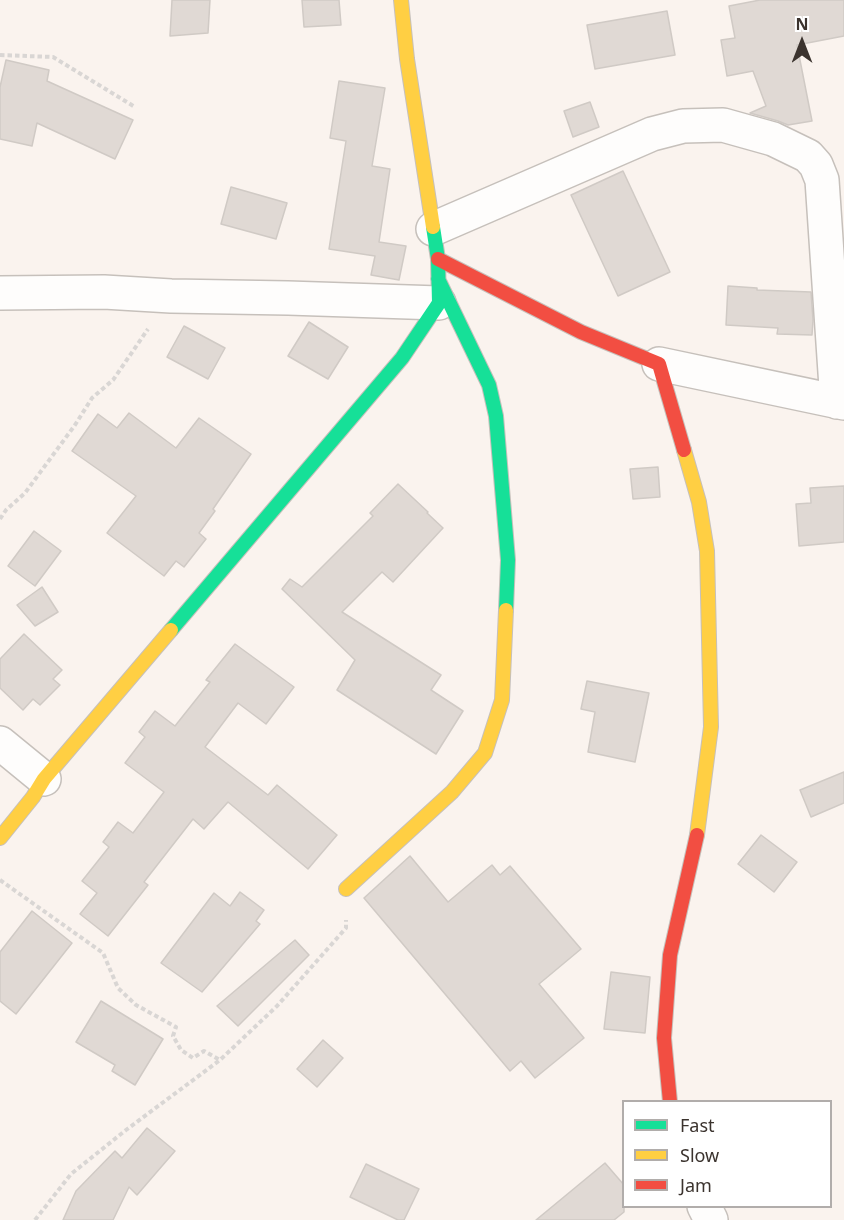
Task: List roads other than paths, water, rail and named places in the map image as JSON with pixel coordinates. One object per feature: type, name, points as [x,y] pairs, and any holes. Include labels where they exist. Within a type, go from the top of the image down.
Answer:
[{"type":"street","points":[[346,890],[452,792],[485,753],[502,700],[508,560],[496,416],[489,385],[438,291],[436,244],[407,59],[401,0]]},
{"type":"street","points":[[723,125],[773,139],[808,156],[816,165],[822,180],[840,403],[659,364],[581,332],[436,244],[652,134],[683,126],[723,125]]},
{"type":"street","points":[[0,293],[104,292],[171,296],[288,298],[438,291]]},
{"type":"street","points":[[0,838],[33,797],[44,779],[402,358],[438,291]]},
{"type":"street","points":[[659,364],[699,502],[707,551],[710,610],[711,727],[697,839],[670,956],[664,1038],[670,1100]]},
{"type":"street","points":[[0,743],[44,779]]}]
